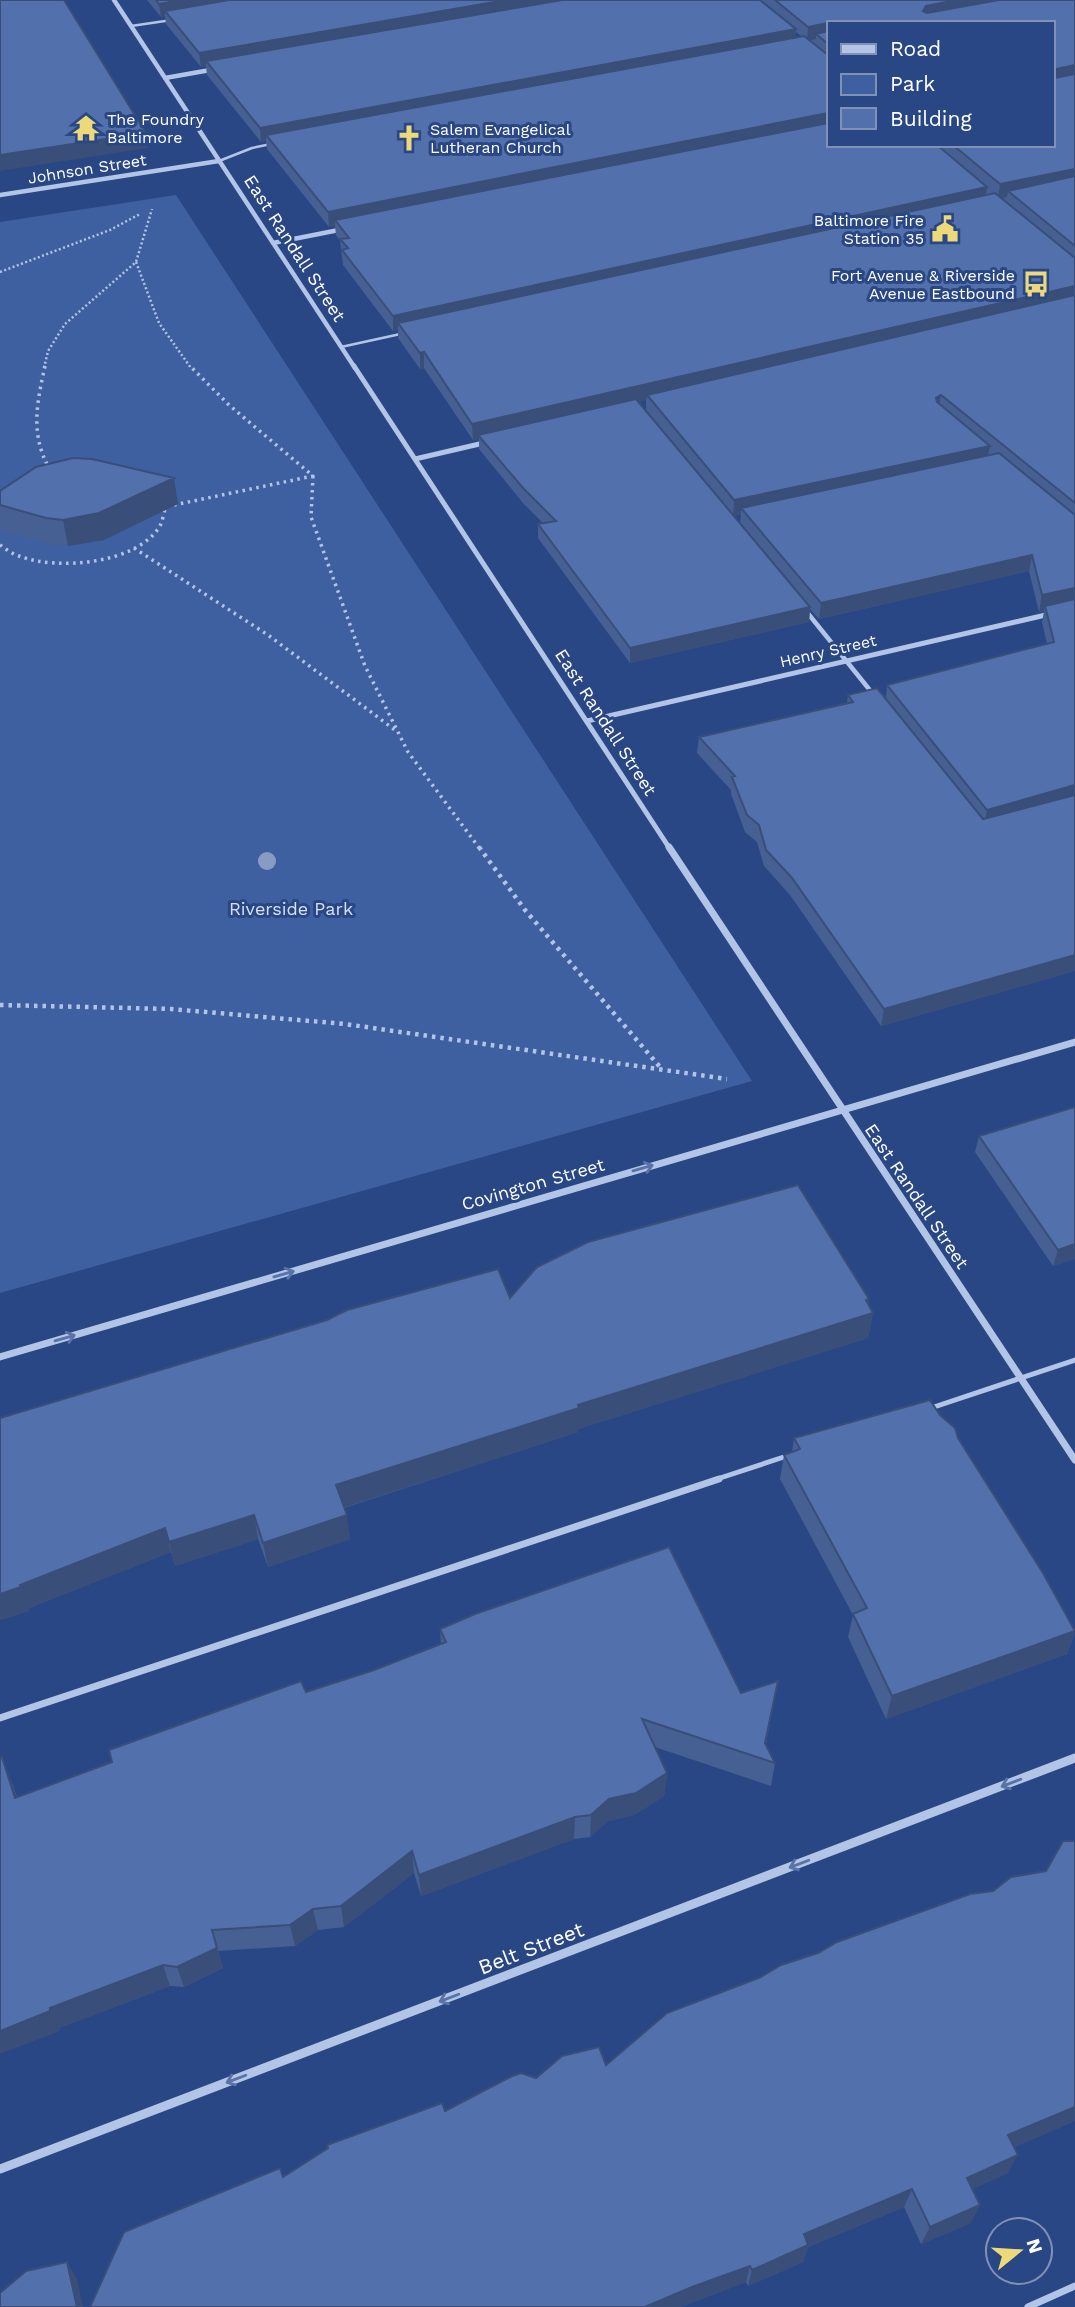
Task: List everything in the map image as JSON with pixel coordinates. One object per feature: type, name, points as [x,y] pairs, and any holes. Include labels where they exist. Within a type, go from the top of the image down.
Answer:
[{"type":"street","name":"East Randall Street","points":[[114,0],[841,1110],[1075,1460]]},
{"type":"street","points":[[165,78],[229,67]]},
{"type":"street","name":"Johnson Street","points":[[0,195],[219,161]]},
{"type":"street","points":[[273,243],[354,227]]},
{"type":"street","points":[[415,459],[489,442]]},
{"type":"street","name":"Henry Street","points":[[587,721],[1062,612]]},
{"type":"street","name":"Covington Street","points":[[0,1357],[1075,1042]]},
{"type":"street","name":"Belt Street","points":[[0,2169],[1075,1758]]},
{"type":"lane","points":[[131,26],[176,19]]},
{"type":"lane","points":[[219,161],[252,148],[279,143]]},
{"type":"lane","points":[[341,347],[412,332]]},
{"type":"lane","points":[[804,610],[882,705]]},
{"type":"lane","points":[[923,1410],[1075,1360]]},
{"type":"lane","points":[[0,1718],[804,1450]]},
{"type":"lane","points":[[1028,2307],[1075,2286]]},
{"type":"path","points":[[0,272],[110,230],[152,208],[136,262],[65,324],[48,351],[35,413],[40,452],[51,473]]},
{"type":"path","points":[[136,262],[159,323],[180,353],[209,386],[313,476]]},
{"type":"path","points":[[167,506],[313,476]]},
{"type":"path","points":[[313,476],[311,517],[365,666],[408,752],[525,910],[661,1068]]},
{"type":"path","points":[[0,545],[24,559],[51,564],[99,560],[134,548],[153,536],[165,521],[167,506],[164,499]]},
{"type":"path","points":[[134,548],[241,615],[320,670],[398,733]]},
{"type":"path","points":[[0,1005],[171,1009],[345,1024],[727,1079]]},
{"type":"green space","name":"Riverside Park","points":[[176,195],[752,1081],[0,1293],[0,222]]},
{"type":"building","points":[[0,0],[64,0],[146,133],[0,155]]},
{"type":"building","points":[[156,0],[181,0],[159,4]]},
{"type":"building","points":[[229,0],[506,0],[199,53],[165,11]]},
{"type":"building","points":[[562,0],[760,0],[796,29],[260,128],[206,61]]},
{"type":"building","points":[[775,0],[957,0],[926,6],[923,11],[927,13],[999,0],[1075,0],[1075,65],[1054,70],[1054,21],[827,21],[808,27]]},
{"type":"building","points":[[827,31],[827,43],[816,34]]},
{"type":"building","points":[[804,36],[827,54],[827,113],[328,212],[266,135]]},
{"type":"building","points":[[1075,74],[1075,169],[1000,184],[955,147],[1054,147],[1055,78]]},
{"type":"building","points":[[827,123],[827,147],[939,147],[987,187],[393,316],[342,250],[348,248],[340,239],[349,238],[335,220]]},
{"type":"building","points":[[1075,176],[1075,246],[1008,191]]},
{"type":"building","points":[[995,193],[1075,258],[1075,286],[472,424],[424,352],[420,353],[398,323]]},
{"type":"building","points":[[1075,295],[1075,503],[941,395],[936,398],[937,402],[990,446],[734,500],[647,395]]},
{"type":"building","points":[[636,399],[810,607],[630,648],[538,524],[556,521],[523,488],[478,435]]},
{"type":"building","points":[[999,453],[1075,515],[1075,588],[1042,595],[1032,555],[821,603],[741,508]]},
{"type":"building","points":[[73,458],[92,459],[174,478],[99,513],[63,520],[0,505],[0,491],[36,467]]},
{"type":"building","points":[[1075,599],[1075,785],[987,810],[887,685],[1054,642],[1045,606]]},
{"type":"building","points":[[877,688],[983,819],[1075,795],[1075,955],[884,1009],[792,878],[766,850],[759,825],[747,815],[732,777],[735,776],[699,737],[853,702],[848,695]]},
{"type":"building","points":[[1075,1107],[1075,1244],[1058,1250],[979,1136]]},
{"type":"building","points":[[798,1185],[869,1299],[866,1300],[873,1313],[578,1405],[579,1408],[336,1485],[347,1515],[263,1543],[254,1515],[169,1542],[165,1528],[0,1594],[0,1418],[327,1320],[347,1310],[498,1269],[510,1298],[537,1267],[588,1242]]},
{"type":"building","points":[[930,1400],[940,1415],[955,1428],[958,1438],[1043,1573],[1075,1631],[892,1696],[853,1614],[867,1608],[784,1455],[800,1449],[794,1438]]},
{"type":"building","points":[[669,1547],[741,1693],[778,1681],[765,1743],[775,1763],[642,1719],[667,1773],[636,1793],[609,1799],[591,1815],[575,1817],[419,1875],[412,1851],[341,1906],[313,1909],[290,1925],[212,1930],[217,1948],[177,1967],[163,1965],[50,2008],[50,2011],[0,2031],[0,1758],[2,1757],[15,1798],[112,1762],[109,1750],[301,1681],[306,1692],[374,1670],[446,1642],[440,1629],[475,1614]]},
{"type":"building","points":[[1063,1841],[1075,1841],[1075,2107],[1008,2135],[1018,2155],[967,2178],[980,2205],[930,2227],[912,2189],[804,2234],[808,2245],[752,2270],[750,2266],[645,2307],[90,2307],[124,2232],[280,2168],[283,2177],[328,2148],[327,2145],[442,2103],[445,2111],[521,2073],[536,2078],[562,2056],[599,2047],[606,2065],[667,2013],[761,1977],[781,1965],[818,1953],[837,1942],[970,1894],[993,1891],[1011,1877],[1046,1871]]},
{"type":"building","points":[[67,2262],[77,2307],[0,2307],[0,2293],[26,2271]]},
{"type":"place","name":"The Foundry Baltimore","points":[[86,128]]},
{"type":"place","name":"Salem Evangelical Lutheran Church","points":[[409,138]]},
{"type":"place","name":"Baltimore Fire Station 35","points":[[945,229]]},
{"type":"place","name":"Fort Avenue & Riverside Avenue Eastbound","points":[[1036,284]]}]
